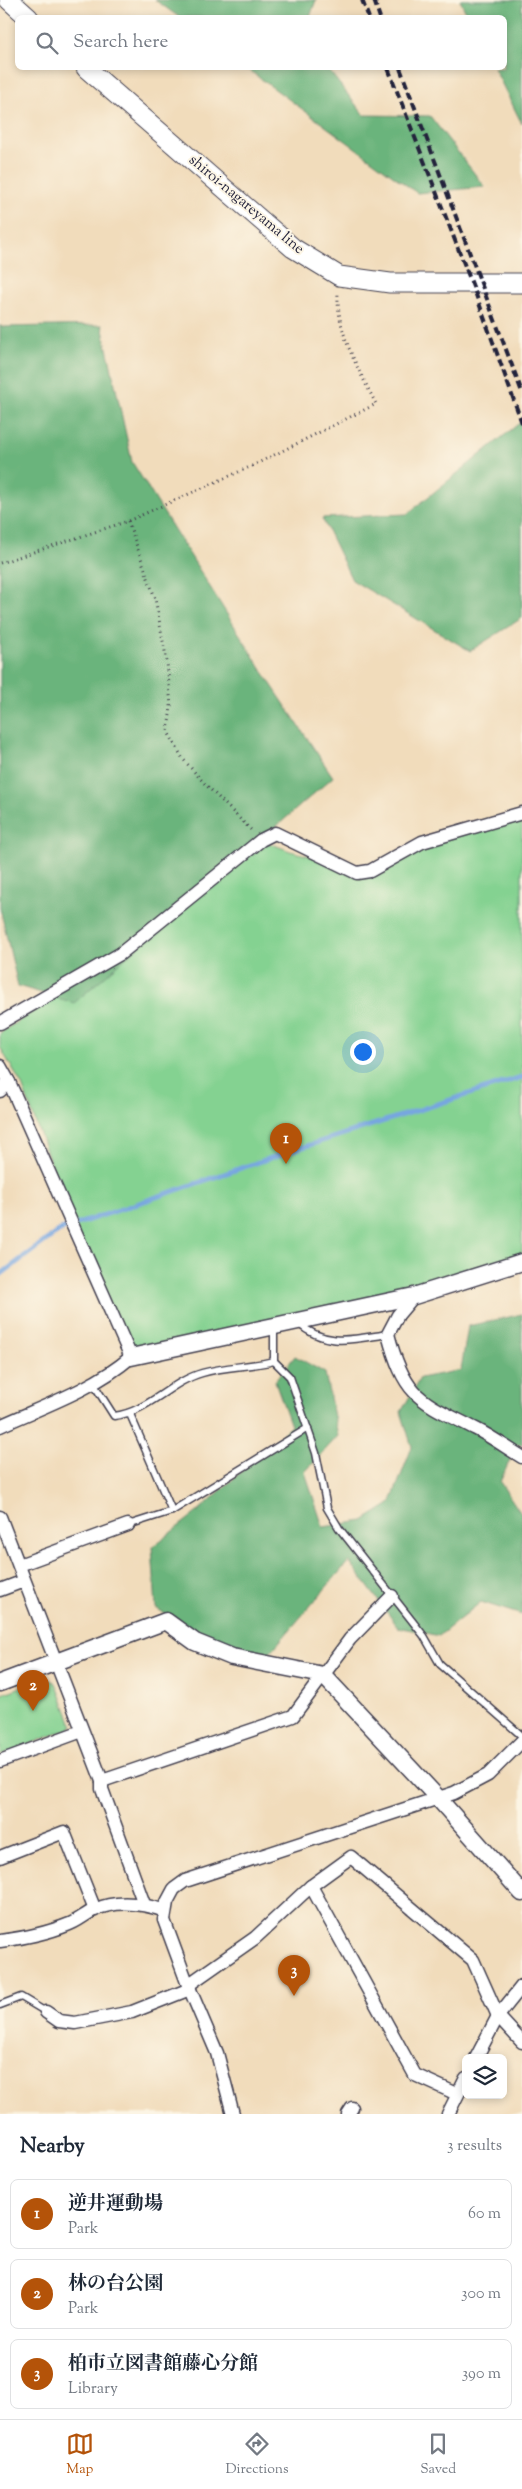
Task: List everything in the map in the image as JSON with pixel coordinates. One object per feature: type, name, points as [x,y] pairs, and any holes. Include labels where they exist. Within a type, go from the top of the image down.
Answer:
[{"type":"main road","points":[[9,0],[26,15]]},
{"type":"main road","name":"shiroi-nagareyama line","points":[[88,70],[293,248],[339,276],[390,283],[522,283]]},
{"type":"street","points":[[0,1023],[120,954],[261,840],[274,833],[357,873],[370,871],[422,842],[522,813]]},
{"type":"street","points":[[0,1066],[5,1086],[131,1357]]},
{"type":"street","points":[[0,1426],[93,1383],[118,1368],[131,1357],[414,1296],[522,1262]]},
{"type":"street","points":[[414,1296],[398,1315],[388,1334],[406,1383],[418,1397],[438,1411],[478,1430],[522,1457]]},
{"type":"street","points":[[0,1517],[102,1780],[102,1789],[144,1904]]},
{"type":"street","points":[[18,1565],[128,1524]]},
{"type":"street","points":[[0,1590],[24,1581]]},
{"type":"street","points":[[102,1780],[293,1716],[350,1639],[392,1596]]},
{"type":"street","points":[[0,1683],[166,1620],[195,1642],[232,1657],[323,1675],[437,1797],[522,1893]]},
{"type":"street","points":[[0,1761],[82,1731]]},
{"type":"street","points":[[234,2114],[217,2053],[189,1987],[164,1920],[164,1911],[174,1889],[185,1881],[454,1792],[488,1775],[522,1741]]},
{"type":"street","points":[[0,1857],[64,1832],[95,1910]]},
{"type":"street","points":[[46,2012],[59,2021],[75,2023],[132,2012],[189,1987],[256,1938],[311,1886],[351,1857],[473,1960],[498,2016],[522,2042]]},
{"type":"street","points":[[311,1886],[415,2075],[457,2094]]},
{"type":"street","points":[[0,1941],[36,1936],[69,1925],[95,1910],[126,1904],[144,1904],[164,1911]]},
{"type":"street","points":[[478,2054],[498,2016],[522,1986]]},
{"type":"street","points":[[448,2114],[462,2085]]},
{"type":"lane","points":[[297,1322],[310,1334],[326,1340],[354,1339],[388,1334]]},
{"type":"lane","points":[[274,1326],[274,1361],[290,1377],[308,1428],[327,1508],[338,1528],[359,1550],[424,1636],[440,1664],[522,1736]]},
{"type":"lane","points":[[93,1383],[114,1416],[130,1414],[202,1373],[254,1366],[274,1361]]},
{"type":"lane","points":[[130,1414],[172,1511]]},
{"type":"lane","points":[[128,1524],[172,1511],[308,1428]]},
{"type":"lane","points":[[0,2005],[21,1997],[46,2012]]},
{"type":"path","points":[[0,563],[128,521],[252,466],[376,404],[348,345],[338,302],[339,276]]},
{"type":"path","points":[[128,521],[155,598],[167,662],[171,706],[168,732],[183,759],[261,840]]},
{"type":"green space","points":[[155,0],[316,0],[311,15],[176,15]]},
{"type":"green space","points":[[460,0],[522,0],[522,124],[495,70],[507,70],[507,15],[467,15]]},
{"type":"green space","points":[[249,70],[329,70],[364,115],[430,116],[485,187],[417,193]]},
{"type":"green space","points":[[0,325],[2,327],[102,325],[132,462],[265,675],[333,777],[74,1003],[18,986],[0,908]]},
{"type":"green space","points":[[522,421],[522,618],[470,651],[352,580],[322,518],[407,514]]},
{"type":"green space","points":[[522,813],[522,1262],[131,1357],[80,1243],[22,1085],[0,1047],[0,1033],[120,954],[261,840],[290,851],[370,871],[422,842]]},
{"type":"green space","points":[[522,1314],[522,1445],[517,1444],[500,1482],[522,1515],[522,1615],[481,1602],[439,1636],[398,1627],[349,1561],[268,1655],[201,1636],[156,1608],[152,1547],[196,1513],[291,1426],[275,1381],[295,1356],[325,1373],[338,1436],[305,1472],[323,1527],[363,1521],[390,1504],[412,1447],[401,1412],[420,1378],[461,1370],[468,1326]]},
{"type":"green space","points":[[45,1678],[56,1683],[73,1727],[0,1756],[0,1695]]},
{"type":"waterway","points":[[0,1275],[60,1230],[291,1151],[522,1077]]},
{"type":"railway","points":[[362,0],[368,15]]},
{"type":"railway","points":[[374,0],[379,15]]},
{"type":"railway","points":[[389,70],[475,292],[522,423]]},
{"type":"railway","points":[[401,70],[522,392]]},
{"type":"place","name":"逆井運動場","points":[[286,1164]]},
{"type":"place","name":"林の台公園","points":[[33,1711]]},
{"type":"place","name":"柏市立図書館藤心分館","points":[[294,1996]]}]
